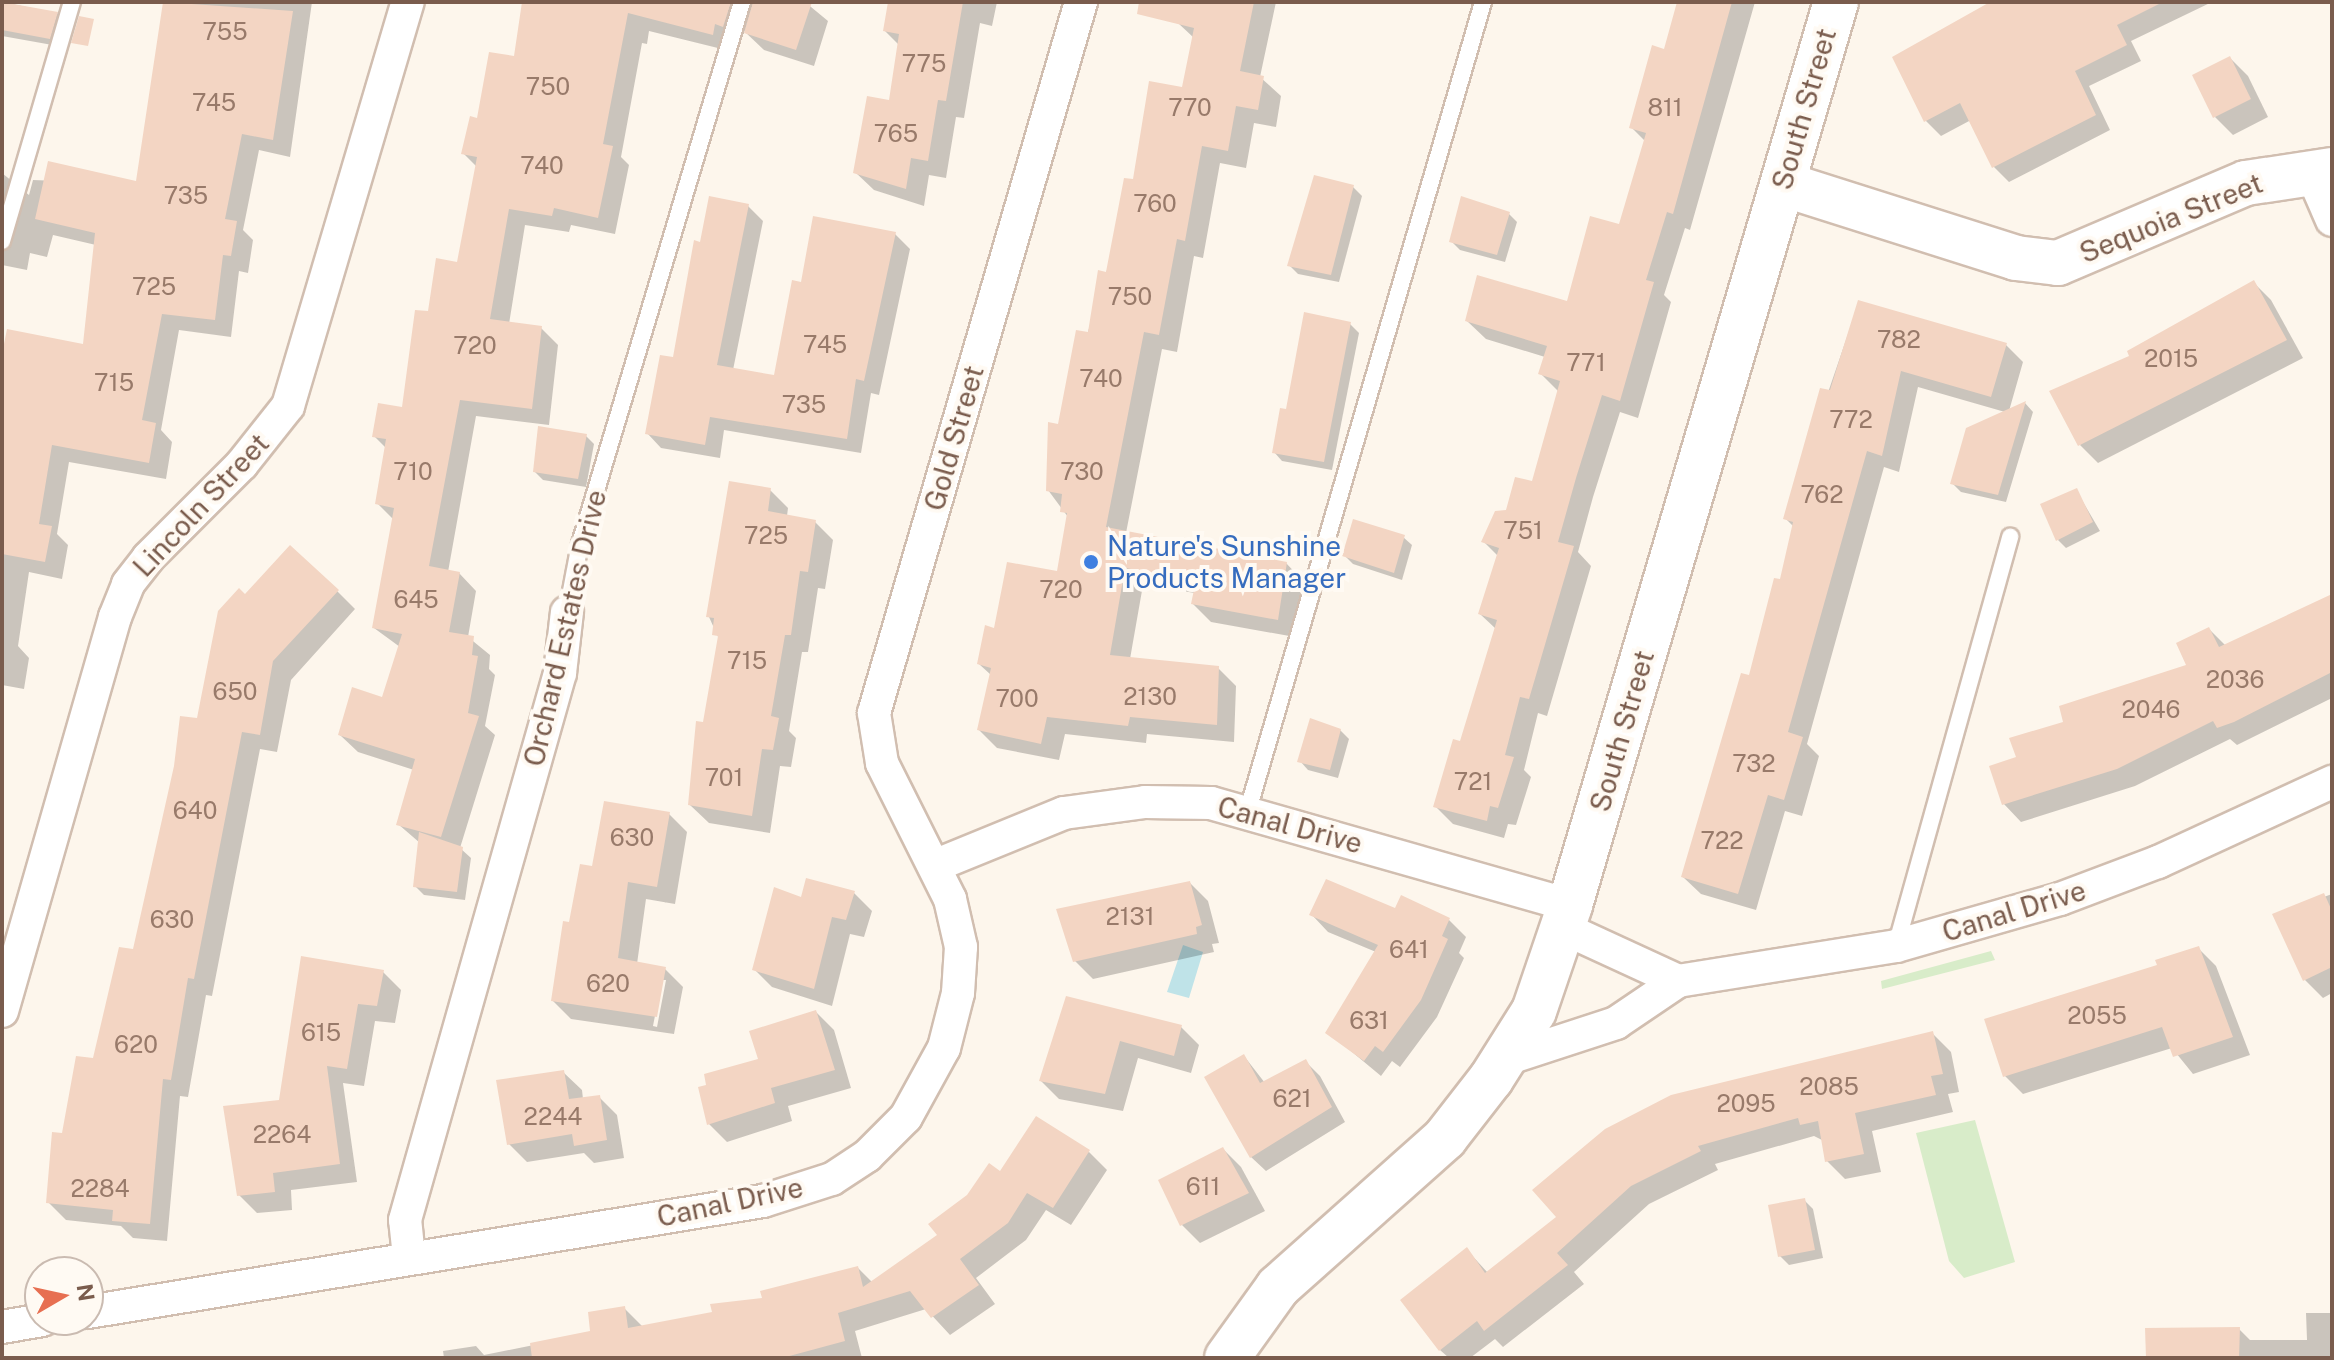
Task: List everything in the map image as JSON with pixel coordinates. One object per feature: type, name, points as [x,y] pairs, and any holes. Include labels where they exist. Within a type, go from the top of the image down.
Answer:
[{"type":"street","name":"Lincoln Street","points":[[2,1011],[115,617],[128,584],[148,558],[242,464],[288,406],[408,2]]},
{"type":"street","name":"Gold Street","points":[[934,866],[882,763],[874,713],[1081,2]]},
{"type":"street","name":"South Street","points":[[1227,1358],[1278,1287],[1445,1138],[1506,1059],[1534,1011],[1567,917],[1836,2]]},
{"type":"street","name":"Sequoia Street","points":[[1783,184],[2005,255],[2058,263],[2246,183],[2322,172]]},
{"type":"street","points":[[2322,172],[2332,220]]},
{"type":"street","name":"Orchard Estates Drive","points":[[409,1257],[405,1220],[560,673],[567,612]]},
{"type":"street","name":"Canal Drive","points":[[1506,1059],[1616,1023],[1678,981],[1896,946],[2074,894],[2158,862],[2332,782]]},
{"type":"street","name":"Canal Drive","points":[[104,1309],[763,1201],[832,1179],[867,1156],[917,1100],[950,1027],[959,982],[960,930],[934,866],[1048,818],[1082,809],[1175,801],[1248,810],[1567,917],[1678,981]]},
{"type":"street","points":[[2,1327],[24,1323]]},
{"type":"lane","points":[[2,241],[72,2]]},
{"type":"lane","name":"Orchard Estates Drive","points":[[567,612],[580,544],[742,2]]},
{"type":"lane","points":[[1248,810],[1483,2]]},
{"type":"lane","points":[[1896,946],[2010,537]]},
{"type":"green space","points":[[1991,951],[1995,960],[1882,989],[1881,981]]},
{"type":"green space","points":[[1975,1120],[2015,1262],[1964,1278],[1949,1261],[1916,1133]]},
{"type":"water","points":[[1183,945],[1203,952],[1189,998],[1167,992]]},
{"type":"building","points":[[2,2],[58,12],[50,39],[2,30]]},
{"type":"building","points":[[163,2],[293,11],[273,140],[242,134],[225,219],[237,221],[231,256],[223,255],[215,320],[162,314],[142,420],[156,423],[149,463],[52,445],[39,524],[52,526],[45,562],[2,554],[2,354],[7,329],[83,344],[95,233],[35,219],[48,161],[136,181]]},
{"type":"building","points":[[522,2],[731,2],[723,27],[715,24],[713,35],[628,13],[603,144],[613,146],[598,218],[554,208],[552,216],[509,209],[490,319],[542,326],[532,409],[460,400],[429,566],[460,572],[449,632],[474,636],[472,655],[478,656],[468,713],[479,716],[441,837],[396,825],[415,759],[338,735],[352,687],[382,697],[402,634],[372,628],[394,508],[375,504],[386,439],[372,437],[378,403],[402,407],[415,310],[428,311],[436,258],[457,262],[477,157],[461,154],[470,116],[477,118],[489,52],[514,56]]},
{"type":"building","points":[[753,2],[812,2],[796,50],[744,33]]},
{"type":"building","points":[[888,2],[963,2],[946,101],[938,100],[928,161],[911,158],[906,189],[853,173],[867,96],[889,100],[899,34],[883,31]]},
{"type":"building","points":[[1139,2],[1254,2],[1240,71],[1264,76],[1258,110],[1236,106],[1228,151],[1202,146],[1185,241],[1177,239],[1159,335],[1144,332],[1106,527],[1287,562],[1278,620],[1191,604],[1196,580],[1125,568],[1110,655],[1219,666],[1217,725],[1130,717],[1128,726],[1047,717],[1041,744],[977,730],[991,668],[977,664],[985,625],[994,628],[1007,562],[1057,571],[1067,513],[1060,512],[1062,494],[1046,491],[1048,422],[1058,424],[1076,330],[1088,332],[1098,270],[1106,272],[1124,178],[1133,179],[1149,81],[1182,87],[1194,28],[1137,14]]},
{"type":"building","points":[[1677,2],[1732,2],[1673,214],[1667,212],[1646,280],[1654,282],[1620,401],[1602,395],[1576,478],[1558,542],[1574,546],[1529,699],[1520,697],[1505,755],[1514,757],[1498,808],[1490,806],[1487,821],[1433,807],[1453,739],[1460,741],[1497,620],[1478,614],[1499,548],[1481,542],[1495,511],[1506,510],[1515,477],[1532,481],[1560,381],[1538,374],[1547,346],[1465,321],[1477,275],[1567,301],[1590,216],[1619,224],[1646,133],[1629,128],[1652,45],[1664,49]]},
{"type":"building","points":[[1990,2],[2163,2],[2117,25],[2127,45],[2075,71],[2096,115],[1992,168],[1960,103],[1924,122],[1892,57]]},
{"type":"building","points":[[79,16],[94,19],[88,46],[71,43]]},
{"type":"building","points":[[2230,56],[2251,99],[2213,118],[2192,75]]},
{"type":"building","points":[[1314,175],[1354,185],[1331,275],[1287,266]]},
{"type":"building","points":[[709,196],[749,204],[717,365],[774,375],[792,280],[801,282],[813,216],[896,232],[864,381],[856,379],[847,439],[710,417],[705,445],[645,434],[660,355],[673,357],[694,240],[700,242]]},
{"type":"building","points":[[1461,196],[1510,212],[1497,255],[1449,242]]},
{"type":"building","points":[[2254,280],[2287,340],[2078,446],[2049,391],[2129,356],[2127,351]]},
{"type":"building","points":[[1858,300],[2007,343],[1991,397],[1901,371],[1882,456],[1867,451],[1788,732],[1803,737],[1784,800],[1768,795],[1738,894],[1681,877],[1741,673],[1749,675],[1774,578],[1780,579],[1793,522],[1783,519],[1820,388],[1830,390]]},
{"type":"building","points":[[1304,312],[1351,322],[1324,462],[1272,453],[1280,408],[1286,409]]},
{"type":"building","points":[[2026,401],[1998,495],[1950,484],[1966,428]]},
{"type":"building","points":[[538,426],[587,434],[578,479],[533,472]]},
{"type":"building","points":[[729,481],[771,488],[768,511],[816,520],[808,572],[800,571],[791,635],[785,635],[771,716],[779,718],[773,750],[762,749],[752,816],[688,805],[696,721],[703,722],[718,636],[712,635],[714,618],[706,617]]},
{"type":"building","points":[[2077,488],[2093,522],[2056,541],[2040,504]]},
{"type":"building","points":[[1353,519],[1405,535],[1394,573],[1342,556]]},
{"type":"building","points":[[290,545],[339,590],[273,661],[260,735],[242,732],[194,979],[188,978],[171,1080],[163,1079],[150,1224],[112,1221],[113,1210],[46,1203],[52,1132],[62,1133],[76,1056],[93,1058],[119,947],[133,949],[174,766],[180,716],[197,718],[218,611],[239,588],[245,594]]},
{"type":"building","points":[[2332,594],[2332,672],[2234,722],[2217,728],[2213,721],[2117,769],[2002,805],[1989,766],[2016,757],[2009,738],[2063,722],[2059,706],[2186,665],[2176,643],[2209,627],[2219,647]]},
{"type":"building","points":[[1310,718],[1341,729],[1330,770],[1297,762]]},
{"type":"building","points":[[604,801],[670,812],[657,887],[628,882],[618,958],[666,967],[657,1017],[551,1001],[563,921],[569,922],[580,864],[592,866]]},
{"type":"building","points":[[419,832],[463,847],[457,892],[413,887]]},
{"type":"building","points":[[806,878],[855,891],[846,920],[832,917],[814,989],[752,970],[774,887],[801,897]]},
{"type":"building","points":[[1326,879],[1395,908],[1401,895],[1450,918],[1442,936],[1448,939],[1421,1000],[1383,1052],[1375,1046],[1364,1061],[1325,1033],[1378,945],[1309,915]]},
{"type":"building","points":[[1190,881],[1202,925],[1196,927],[1197,934],[1073,962],[1056,909]]},
{"type":"building","points":[[2324,893],[2332,911],[2332,967],[2303,981],[2272,914]]},
{"type":"building","points":[[2199,946],[2233,1037],[2173,1057],[2162,1027],[2003,1077],[1984,1019],[2157,965],[2155,960]]},
{"type":"building","points":[[301,956],[384,970],[377,1006],[358,1004],[347,1069],[327,1066],[340,1164],[273,1173],[275,1192],[237,1196],[223,1106],[279,1100]]},
{"type":"building","points":[[1066,996],[1182,1025],[1174,1056],[1120,1041],[1105,1094],[1039,1081]]},
{"type":"building","points":[[816,1010],[835,1070],[771,1088],[775,1103],[707,1125],[698,1087],[706,1085],[704,1074],[758,1059],[749,1031]]},
{"type":"building","points":[[1933,1031],[1943,1074],[1931,1076],[1936,1095],[1855,1113],[1864,1154],[1825,1162],[1818,1121],[1800,1125],[1798,1118],[1698,1146],[1701,1151],[1631,1186],[1557,1253],[1568,1265],[1484,1331],[1477,1321],[1439,1351],[1400,1300],[1467,1247],[1485,1273],[1556,1217],[1532,1190],[1605,1129],[1671,1095]]},
{"type":"building","points":[[1244,1054],[1260,1083],[1306,1059],[1332,1107],[1250,1158],[1204,1077]]},
{"type":"building","points":[[564,1070],[569,1099],[600,1095],[607,1140],[574,1146],[572,1134],[507,1145],[496,1080]]},
{"type":"building","points":[[1036,1116],[1090,1150],[1053,1208],[1027,1193],[1008,1223],[960,1259],[979,1285],[931,1318],[910,1291],[838,1313],[845,1341],[782,1358],[532,1358],[530,1343],[590,1331],[588,1312],[625,1306],[628,1328],[712,1312],[710,1304],[762,1298],[760,1291],[858,1266],[863,1287],[937,1235],[928,1224],[967,1195],[989,1163],[1000,1171]]},
{"type":"building","points":[[1223,1147],[1249,1193],[1180,1226],[1158,1180]]},
{"type":"building","points":[[1805,1198],[1815,1250],[1778,1257],[1768,1205]]},
{"type":"building","points":[[2240,1327],[2239,1358],[2146,1358],[2145,1328]]},
{"type":"place","name":"Nature's Sunshine Products Manager","points":[[1091,562]]}]
